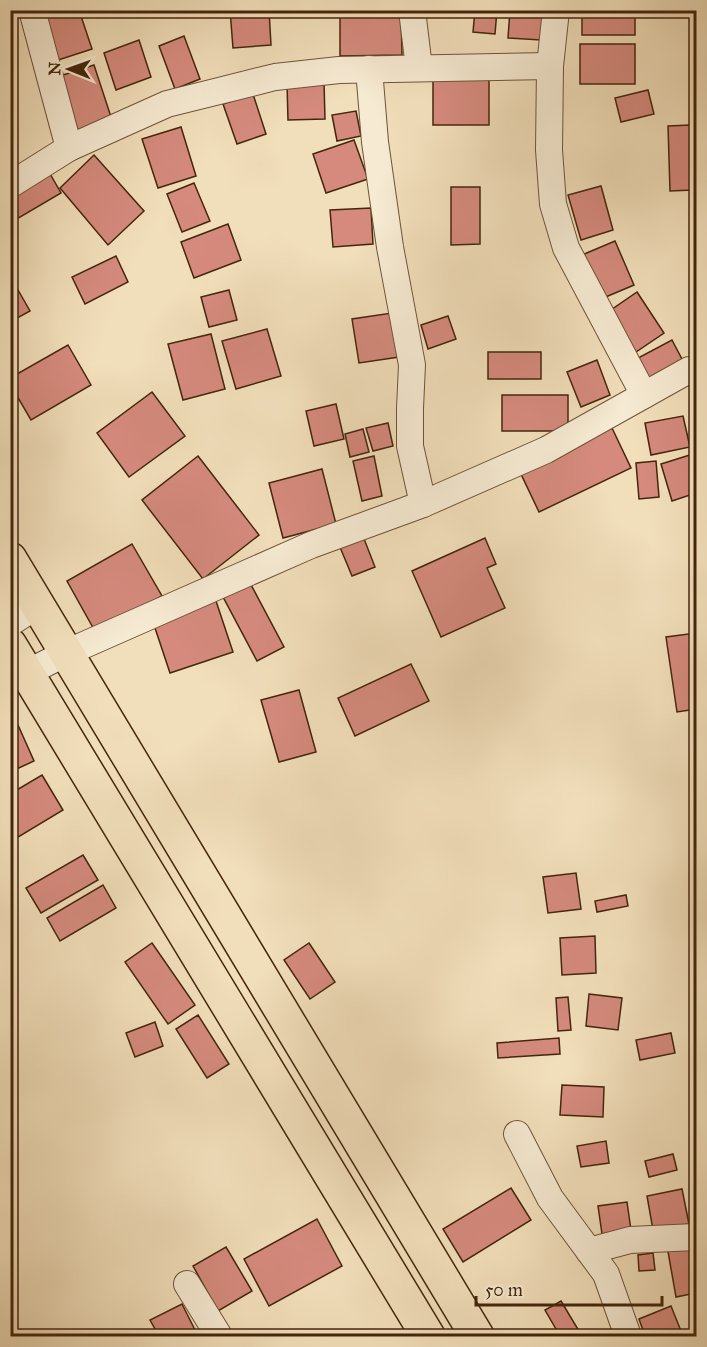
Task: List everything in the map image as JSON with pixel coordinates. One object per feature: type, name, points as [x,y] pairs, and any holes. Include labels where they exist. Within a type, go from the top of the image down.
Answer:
[{"type":"main road","points":[[10,559],[477,1336]]},
{"type":"main road","points":[[10,645],[428,1336]]},
{"type":"street","points":[[32,10],[69,148]]},
{"type":"street","points":[[411,10],[419,68]]},
{"type":"street","points":[[556,10],[550,66],[549,150],[554,204],[566,248],[644,395]]},
{"type":"street","points":[[10,185],[69,148],[167,104],[275,77],[339,70],[550,66]]},
{"type":"street","points":[[369,69],[375,142],[390,247],[412,365],[410,446],[423,504]]},
{"type":"street","points":[[27,673],[66,653],[310,544],[423,504],[546,450],[689,370]]},
{"type":"street","points":[[10,623],[38,605]]},
{"type":"street","points":[[518,1134],[550,1198],[606,1274],[628,1336]]},
{"type":"street","points":[[589,1251],[630,1240],[696,1237]]},
{"type":"street","points":[[187,1284],[219,1336]]},
{"type":"building","points":[[60,10],[79,10],[92,49],[52,62],[38,17]]},
{"type":"building","points":[[230,10],[269,10],[271,45],[233,48]]},
{"type":"building","points":[[340,10],[401,10],[402,55],[340,56]]},
{"type":"building","points":[[475,10],[497,10],[495,34],[473,32]]},
{"type":"building","points":[[510,10],[543,10],[541,40],[508,38]]},
{"type":"building","points":[[582,10],[635,10],[635,35],[582,35]]},
{"type":"building","points":[[184,36],[200,79],[175,89],[159,46]]},
{"type":"building","points":[[139,40],[151,77],[116,90],[104,53]]},
{"type":"building","points":[[580,44],[635,44],[635,84],[580,84]]},
{"type":"building","points":[[94,65],[112,120],[76,133],[57,77]]},
{"type":"building","points":[[433,77],[489,78],[489,125],[433,125]]},
{"type":"building","points":[[324,82],[325,119],[288,120],[287,83]]},
{"type":"building","points":[[648,90],[654,114],[621,122],[615,98]]},
{"type":"building","points":[[253,94],[266,134],[237,144],[223,104]]},
{"type":"building","points":[[356,111],[361,136],[337,141],[332,115]]},
{"type":"building","points":[[690,125],[693,190],[670,191],[668,126]]},
{"type":"building","points":[[181,127],[196,176],[158,188],[142,139]]},
{"type":"building","points":[[354,140],[368,179],[326,193],[313,154]]},
{"type":"building","points":[[94,155],[144,211],[108,245],[60,188]]},
{"type":"building","points":[[49,172],[61,193],[10,223],[10,195]]},
{"type":"building","points":[[194,183],[210,221],[182,232],[167,194]]},
{"type":"building","points":[[601,186],[613,230],[581,240],[568,195]]},
{"type":"building","points":[[451,187],[480,187],[480,244],[451,245]]},
{"type":"building","points":[[371,208],[373,244],[333,247],[330,210]]},
{"type":"building","points":[[228,224],[241,260],[194,278],[181,242]]},
{"type":"building","points":[[615,241],[634,285],[601,299],[582,255]]},
{"type":"building","points":[[116,256],[128,282],[85,304],[72,277]]},
{"type":"building","points":[[10,276],[30,311],[10,322]]},
{"type":"building","points":[[229,290],[237,320],[209,327],[201,297]]},
{"type":"building","points":[[637,292],[664,333],[636,352],[608,312]]},
{"type":"building","points":[[392,313],[399,357],[359,363],[352,319]]},
{"type":"building","points":[[448,316],[456,339],[428,349],[421,325]]},
{"type":"building","points":[[267,329],[281,376],[236,389],[222,341]]},
{"type":"building","points":[[211,334],[225,389],[183,400],[168,344]]},
{"type":"building","points":[[672,340],[684,363],[650,381],[638,358]]},
{"type":"building","points":[[68,345],[91,385],[31,420],[10,384],[10,378]]},
{"type":"building","points":[[488,352],[541,352],[541,379],[488,379]]},
{"type":"building","points":[[597,360],[610,395],[581,407],[567,372]]},
{"type":"building","points":[[152,392],[185,436],[129,477],[97,433]]},
{"type":"building","points":[[502,395],[568,395],[568,431],[502,431]]},
{"type":"building","points":[[336,404],[344,439],[314,446],[306,411]]},
{"type":"building","points":[[683,416],[690,447],[651,455],[645,423]]},
{"type":"building","points":[[388,423],[393,446],[373,451],[366,428]]},
{"type":"building","points":[[612,428],[631,468],[539,512],[520,472]]},
{"type":"building","points":[[363,429],[369,452],[350,457],[345,434]]},
{"type":"building","points":[[693,454],[696,467],[696,493],[672,501],[661,464]]},
{"type":"building","points":[[198,456],[259,535],[203,579],[142,500]]},
{"type":"building","points":[[374,456],[382,496],[362,501],[353,461]]},
{"type":"building","points":[[656,461],[659,497],[639,499],[636,463]]},
{"type":"building","points":[[322,469],[336,524],[283,538],[269,483]]},
{"type":"building","points":[[361,531],[375,567],[352,576],[337,540]]},
{"type":"building","points":[[485,538],[496,564],[487,568],[505,608],[441,637],[412,571]]},
{"type":"building","points":[[132,544],[162,596],[96,633],[67,581]]},
{"type":"building","points":[[249,581],[284,647],[257,661],[222,595]]},
{"type":"building","points":[[215,598],[233,652],[170,673],[152,619]]},
{"type":"building","points":[[696,633],[696,709],[677,712],[666,637]]},
{"type":"building","points":[[411,664],[429,701],[355,736],[338,698]]},
{"type":"building","points":[[299,690],[316,752],[279,762],[261,700]]},
{"type":"building","points":[[18,725],[34,761],[10,772],[10,729]]},
{"type":"building","points":[[42,775],[63,810],[10,842],[10,794]]},
{"type":"building","points":[[83,855],[98,880],[41,913],[26,888]]},
{"type":"building","points":[[576,873],[581,909],[548,913],[543,877]]},
{"type":"building","points":[[103,885],[116,908],[60,941],[47,918]]},
{"type":"building","points":[[626,895],[628,906],[597,912],[595,901]]},
{"type":"building","points":[[595,936],[596,973],[562,975],[560,938]]},
{"type":"building","points":[[152,943],[195,1005],[168,1024],[125,962]]},
{"type":"building","points":[[309,943],[335,982],[310,999],[284,960]]},
{"type":"building","points":[[589,994],[622,998],[618,1030],[586,1026]]},
{"type":"building","points":[[568,997],[571,1030],[558,1031],[556,998]]},
{"type":"building","points":[[696,997],[696,1031],[690,998]]},
{"type":"building","points":[[198,1015],[229,1064],[207,1078],[176,1029]]},
{"type":"building","points":[[155,1022],[163,1046],[135,1057],[126,1033]]},
{"type":"building","points":[[671,1033],[675,1053],[640,1060],[636,1040]]},
{"type":"building","points":[[559,1038],[560,1054],[498,1058],[497,1043]]},
{"type":"building","points":[[562,1085],[604,1087],[603,1117],[560,1115]]},
{"type":"building","points":[[606,1141],[609,1163],[581,1167],[577,1146]]},
{"type":"building","points":[[673,1154],[677,1170],[649,1177],[645,1161]]},
{"type":"building","points":[[511,1188],[531,1220],[463,1262],[443,1229]]},
{"type":"building","points":[[682,1189],[689,1224],[653,1230],[647,1196]]},
{"type":"building","points":[[627,1202],[631,1230],[602,1234],[598,1206]]},
{"type":"building","points":[[317,1219],[342,1266],[269,1306],[244,1259]]},
{"type":"building","points":[[693,1242],[696,1293],[676,1297],[667,1246]]},
{"type":"building","points":[[226,1247],[252,1291],[218,1311],[193,1266]]},
{"type":"building","points":[[653,1253],[655,1270],[639,1271],[638,1255]]},
{"type":"building","points":[[561,1301],[582,1336],[560,1336],[545,1310]]},
{"type":"building","points":[[182,1304],[198,1336],[159,1336],[150,1320]]},
{"type":"building","points":[[671,1306],[683,1336],[645,1336],[639,1319]]}]
